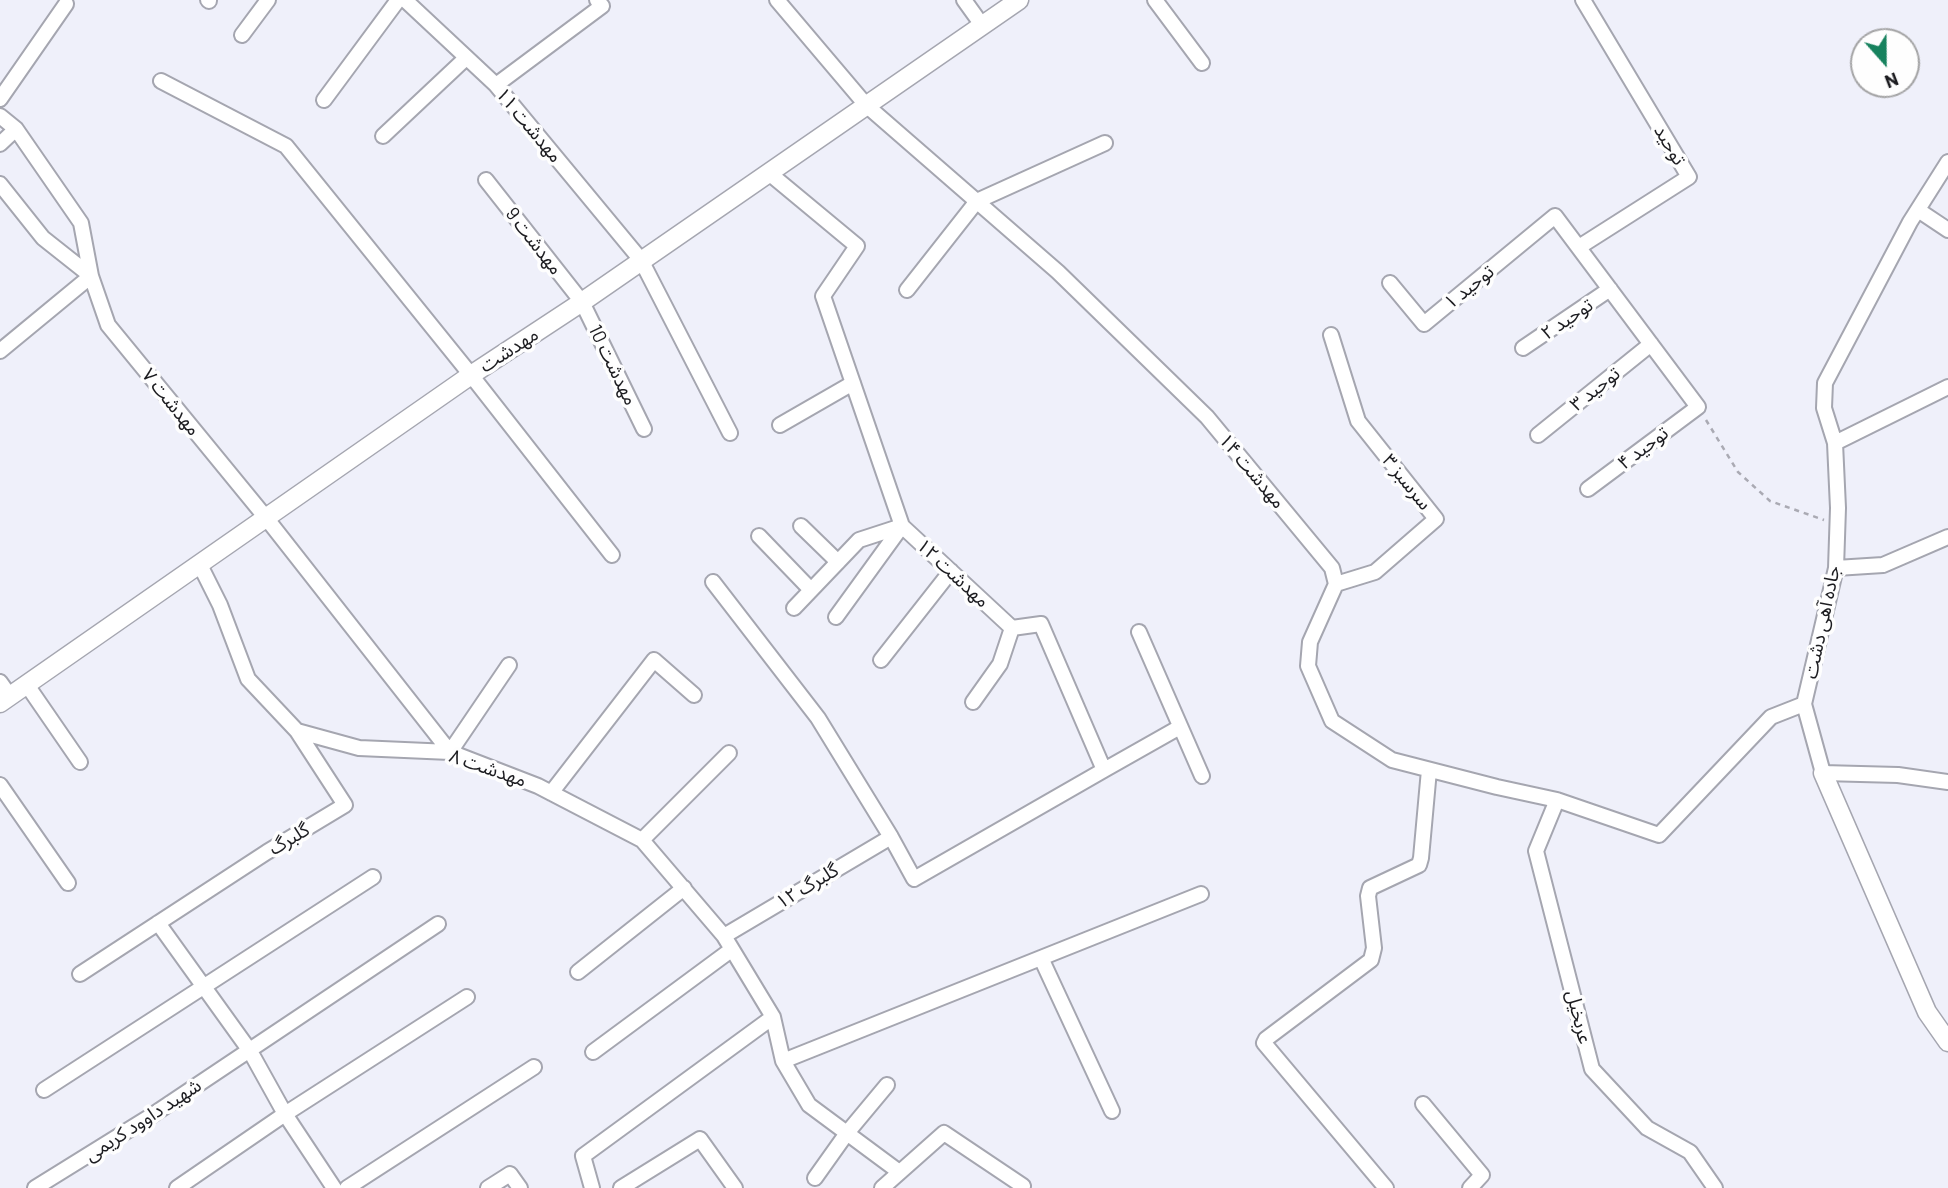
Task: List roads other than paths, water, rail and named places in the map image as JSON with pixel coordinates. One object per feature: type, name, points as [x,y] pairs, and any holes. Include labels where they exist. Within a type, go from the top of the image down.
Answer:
[{"type":"street","points":[[242,35],[268,0]]},
{"type":"street","points":[[324,100],[398,0]]},
{"type":"street","name":"مهدشت ۱۱","points":[[405,0],[496,85],[641,260],[730,433]]},
{"type":"street","points":[[496,85],[602,6],[597,0]]},
{"type":"street","name":"مهدشت ۱۴","points":[[777,0],[866,105],[1058,272],[1207,417],[1332,568],[1336,584]]},
{"type":"street","points":[[964,0],[982,25]]},
{"type":"street","name":"مهدشت","points":[[4,694],[27,685],[471,375],[582,302],[1019,0]]},
{"type":"street","points":[[1155,0],[1202,63]]},
{"type":"street","name":"توحید","points":[[1579,247],[1689,177],[1583,0]]},
{"type":"street","points":[[0,99],[66,5]]},
{"type":"street","points":[[383,136],[466,58]]},
{"type":"street","points":[[161,81],[286,146],[612,555]]},
{"type":"street","name":"مهدشت ۷","points":[[0,117],[16,129],[81,223],[91,276],[108,324],[267,519],[450,752]]},
{"type":"street","points":[[0,144],[16,129]]},
{"type":"street","points":[[907,290],[977,201],[1105,143]]},
{"type":"street","name":"جاده آهی دشت","points":[[1948,162],[1918,210],[1825,383],[1824,408],[1835,443],[1836,568],[1804,704],[1823,773],[1927,1012],[1948,1042]]},
{"type":"street","name":"مهدشت ۱۲","points":[[769,173],[857,246],[823,296],[902,526],[1012,628]]},
{"type":"street","name":"مهدشت 9","points":[[486,180],[582,302]]},
{"type":"street","points":[[0,184],[43,238],[91,276],[0,351]]},
{"type":"street","points":[[1918,210],[1948,230]]},
{"type":"street","name":"توحید ۱","points":[[1390,283],[1424,324],[1555,216],[1579,247]]},
{"type":"street","points":[[1579,247],[1651,344]]},
{"type":"street","name":"توحید ۲","points":[[1524,348],[1610,289]]},
{"type":"street","name":"مهدشت 10","points":[[582,302],[644,429]]},
{"type":"street","name":"سرسبز ۳","points":[[1331,335],[1358,421],[1436,519],[1374,572],[1336,584]]},
{"type":"street","name":"توحید ۴","points":[[1588,489],[1699,407],[1651,344]]},
{"type":"street","name":"توحید ۳","points":[[1538,435],[1651,344]]},
{"type":"street","points":[[780,425],[853,383]]},
{"type":"street","points":[[1835,443],[1948,387]]},
{"type":"street","points":[[801,526],[838,562]]},
{"type":"street","points":[[794,608],[859,540],[902,526]]},
{"type":"street","points":[[836,617],[902,526]]},
{"type":"street","points":[[759,536],[811,590]]},
{"type":"street","points":[[1836,568],[1883,565],[1948,537]]},
{"type":"street","points":[[200,565],[220,605],[248,679],[297,731]]},
{"type":"street","points":[[881,660],[951,571]]},
{"type":"street","points":[[713,582],[818,718],[891,836],[914,879],[1180,727]]},
{"type":"street","points":[[1336,584],[1310,642],[1308,666],[1332,721],[1392,760],[1557,800],[1659,835],[1771,717],[1804,704]]},
{"type":"street","points":[[973,702],[1000,664],[1012,628],[1041,624],[1104,770]]},
{"type":"street","points":[[1139,632],[1202,776]]},
{"type":"street","points":[[551,793],[654,660],[694,695]]},
{"type":"street","points":[[450,752],[509,665]]},
{"type":"street","points":[[27,685],[80,762]]},
{"type":"street","name":"مهدشت ۸","points":[[297,731],[359,748],[450,752],[551,793],[642,840],[724,936],[773,1017],[783,1061],[809,1105],[898,1171]]},
{"type":"street","name":"گلبرگ","points":[[158,923],[267,852],[345,806],[297,731]]},
{"type":"street","points":[[642,840],[730,753]]},
{"type":"street","points":[[1386,1188],[1264,1043],[1265,1039],[1371,960],[1374,948],[1368,895],[1370,888],[1419,865],[1422,858],[1429,770]]},
{"type":"street","points":[[1823,773],[1898,775],[1948,782]]},
{"type":"street","points":[[0,785],[68,883]]},
{"type":"street","name":"عربخیل","points":[[1557,800],[1536,851],[1592,1069],[1647,1128],[1690,1152],[1715,1188]]},
{"type":"street","name":"گلبرگ ١٢","points":[[724,936],[891,836]]},
{"type":"street","points":[[44,1090],[373,877]]},
{"type":"street","points":[[578,972],[684,888]]},
{"type":"street","points":[[783,1061],[1201,894]]},
{"type":"street","points":[[80,974],[158,923],[250,1051],[285,1114],[334,1188]]},
{"type":"street","name":"شهید داوود کریمی","points":[[35,1188],[151,1116],[438,924]]},
{"type":"street","points":[[593,1052],[731,950]]},
{"type":"street","points":[[1041,958],[1112,1111]]},
{"type":"street","points":[[177,1188],[285,1114],[467,997]]},
{"type":"street","points":[[592,1188],[583,1156],[773,1017]]},
{"type":"street","points":[[347,1188],[534,1068]]},
{"type":"street","points":[[815,1178],[847,1133],[887,1085]]},
{"type":"street","points":[[1423,1104],[1482,1175],[1470,1188]]},
{"type":"street","points":[[882,1188],[944,1133],[1023,1186]]},
{"type":"street","points":[[621,1188],[700,1139],[735,1188]]},
{"type":"street","points":[[488,1188],[510,1174],[520,1188]]}]
